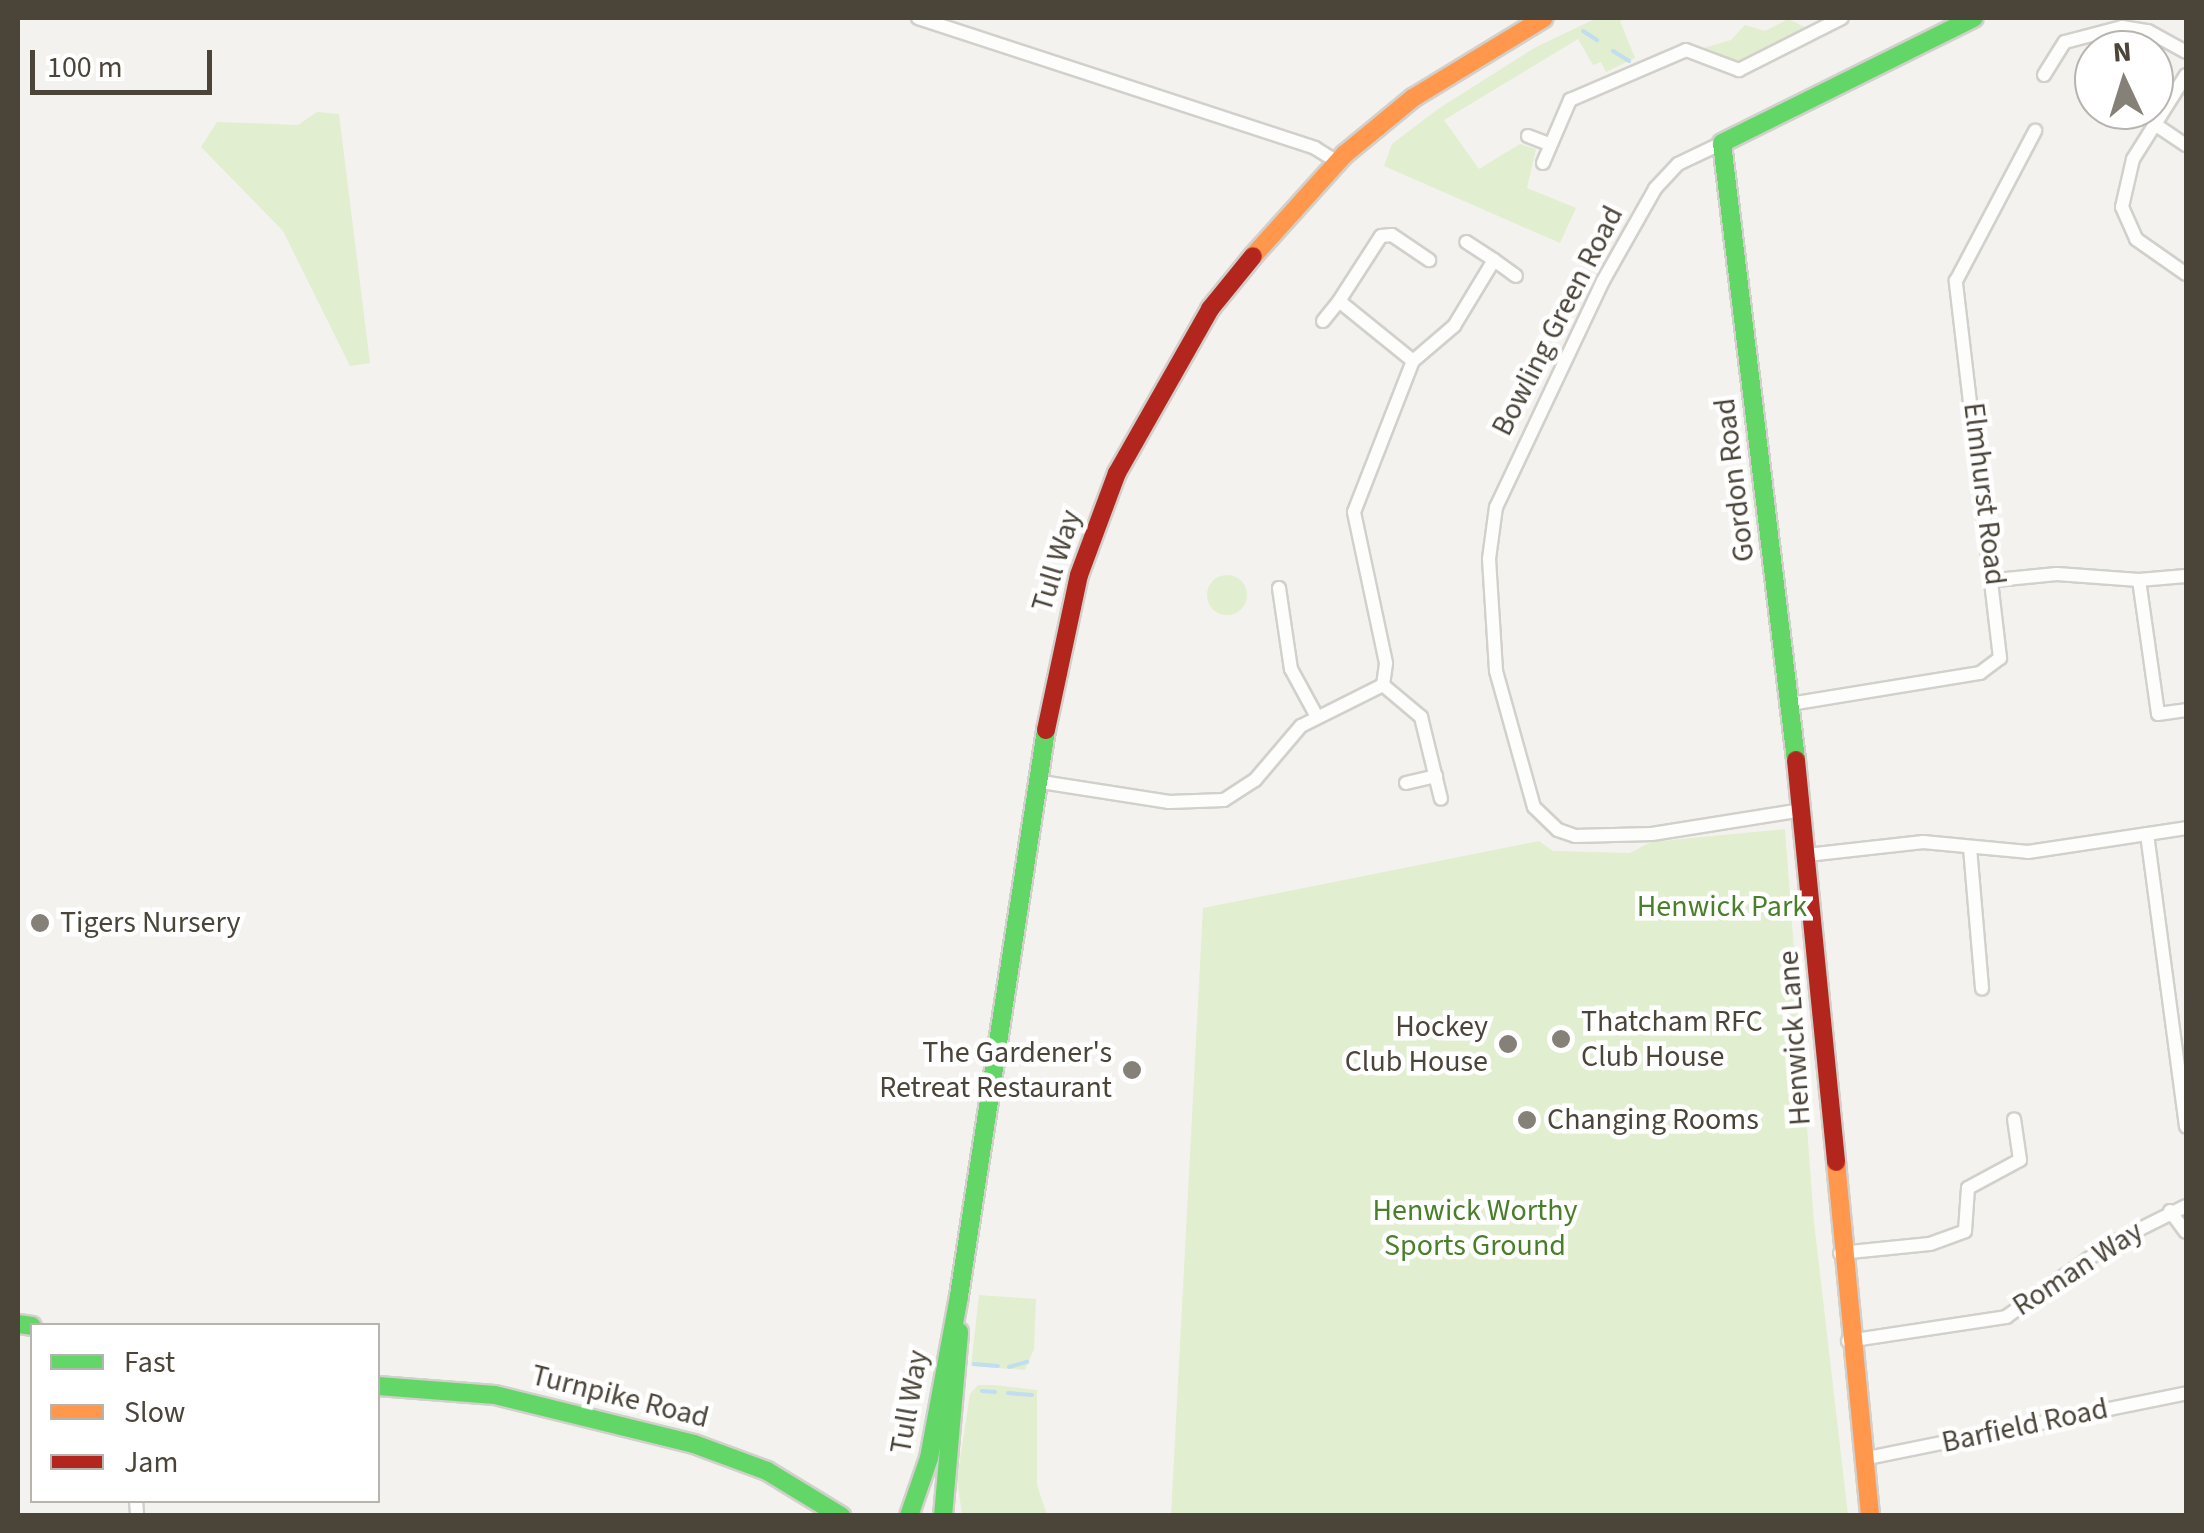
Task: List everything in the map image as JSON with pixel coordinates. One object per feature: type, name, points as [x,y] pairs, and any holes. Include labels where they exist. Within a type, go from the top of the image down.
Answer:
[{"type":"street","points":[[918,18],[1316,148],[1338,162]]},
{"type":"street","name":"Tull Way","points":[[910,1516],[929,1458],[960,1296],[1035,781],[1068,612],[1132,439],[1210,309],[1338,162],[1451,72],[1544,18]]},
{"type":"street","points":[[1542,163],[1566,103],[1621,76],[1688,50],[1739,70],[1842,18]]},
{"type":"street","name":"Bowling Green Road","points":[[1802,810],[1652,834],[1575,836],[1551,826],[1534,807],[1496,672],[1492,522],[1579,331],[1655,189],[1678,164],[1948,24],[1974,18]]},
{"type":"street","points":[[2044,75],[2073,38],[2130,27],[2186,52]]},
{"type":"street","points":[[2036,51],[2052,60]]},
{"type":"street","points":[[2152,130],[2129,168],[2124,220],[2136,239],[2186,274]]},
{"type":"street","points":[[2165,130],[2186,144]]},
{"type":"street","name":"Elmhurst Road","points":[[1790,704],[1991,669],[2002,645],[1956,280],[2035,132]]},
{"type":"street","points":[[1528,136],[1549,144]]},
{"type":"street","points":[[2014,138],[2028,145]]},
{"type":"street","name":"Gordon Road","points":[[1722,143],[1802,810]]},
{"type":"street","points":[[1323,321],[1381,236],[1392,235],[1428,260]]},
{"type":"street","points":[[1466,242],[1516,276]]},
{"type":"street","points":[[1035,781],[1214,803],[1255,780],[1286,740],[1316,716],[1367,699],[1383,686],[1386,663],[1354,512],[1413,362],[1454,326],[1494,260]]},
{"type":"street","points":[[1340,300],[1413,362]]},
{"type":"street","points":[[1996,580],[2057,574],[2140,580],[2186,576]]},
{"type":"street","points":[[2140,580],[2158,714],[2186,710]]},
{"type":"street","points":[[1280,588],[1290,669],[1316,716]]},
{"type":"street","points":[[1383,686],[1421,717],[1441,798]]},
{"type":"street","points":[[1406,782],[1436,776]]},
{"type":"street","name":"Henwick Lane","points":[[1802,810],[1848,1341],[1870,1516]]},
{"type":"street","points":[[1807,856],[1908,842],[2028,852],[2186,828]]},
{"type":"street","points":[[2147,834],[2186,1126]]},
{"type":"street","points":[[1970,848],[1982,988]]},
{"type":"street","points":[[1840,1254],[1930,1244],[1965,1230],[1968,1188],[2020,1160],[2014,1119]]},
{"type":"street","name":"Roman Way","points":[[1848,1341],[2006,1316],[2108,1245],[2186,1206]]},
{"type":"street","points":[[2170,1212],[2186,1232]]},
{"type":"street","name":"Tull Way","points":[[943,1516],[960,1296]]},
{"type":"street","name":"Turnpike Road","points":[[380,1386],[495,1395],[694,1444],[767,1471],[837,1515]]},
{"type":"street","name":"Barfield Road","points":[[1863,1459],[2186,1393]]},
{"type":"green space","points":[[1597,18],[1626,18],[1620,21],[1635,58],[1606,72],[1601,62],[1593,65],[1578,39],[1444,120],[1479,169],[1520,144],[1536,149],[1527,188],[1576,208],[1560,243],[1384,166],[1392,144],[1438,109],[1536,47]]},
{"type":"green space","points":[[1788,19],[1809,29],[1740,63],[1704,48],[1731,40],[1745,25],[1765,31]]},
{"type":"green space","points":[[317,112],[339,114],[370,363],[350,366],[283,231],[201,147],[217,122],[298,125]]},
{"type":"green space","points":[[1227,575],[1241,581],[1247,595],[1241,609],[1227,615],[1213,609],[1207,595],[1213,581]]},
{"type":"green space","name":"Henwick Worthy Sports Ground","points":[[1785,829],[1814,1222],[1848,1515],[1171,1515],[1203,908],[1539,841],[1553,851],[1630,853],[1651,842]]},
{"type":"green space","points":[[979,1295],[1036,1299],[1034,1349],[1025,1370],[971,1366]]},
{"type":"green space","points":[[978,1385],[1037,1390],[1037,1485],[1047,1515],[962,1515],[957,1479],[970,1394]]},
{"type":"waterway","points":[[1583,31],[1597,40]]},
{"type":"waterway","points":[[1613,51],[1629,61]]},
{"type":"waterway","points":[[1009,1367],[1027,1362]]},
{"type":"waterway","points":[[974,1364],[998,1366]]},
{"type":"waterway","points":[[982,1391],[995,1392]]},
{"type":"waterway","points":[[1008,1393],[1032,1395]]},
{"type":"traffic: fast","points":[[1796,760],[1722,143],[1974,18]]},
{"type":"traffic: fast","points":[[909,1516],[929,1458],[959,1296],[1046,730]]},
{"type":"traffic: fast","points":[[18,1324],[30,1326]]},
{"type":"traffic: fast","points":[[943,1516],[959,1332]]},
{"type":"traffic: fast","points":[[380,1386],[495,1395],[694,1444],[767,1471],[841,1516]]},
{"type":"traffic: slow","points":[[1253,256],[1345,154],[1413,98],[1544,18]]},
{"type":"traffic: slow","points":[[1836,1162],[1870,1516]]},
{"type":"traffic: jam","points":[[1046,730],[1079,575],[1117,473],[1210,309],[1253,256]]},
{"type":"traffic: jam","points":[[1796,760],[1836,1162]]},
{"type":"place","name":"Tigers Nursery","points":[[40,923]]},
{"type":"place","name":"Thatcham RFC Club House","points":[[1561,1039]]},
{"type":"place","name":"Hockey Club House","points":[[1508,1044]]},
{"type":"place","name":"The Gardener's Retreat Restaurant","points":[[1132,1070]]},
{"type":"place","name":"Changing Rooms","points":[[1527,1120]]},
{"type":"park label","name":"Henwick Park","points":[[1722,907]]}]
